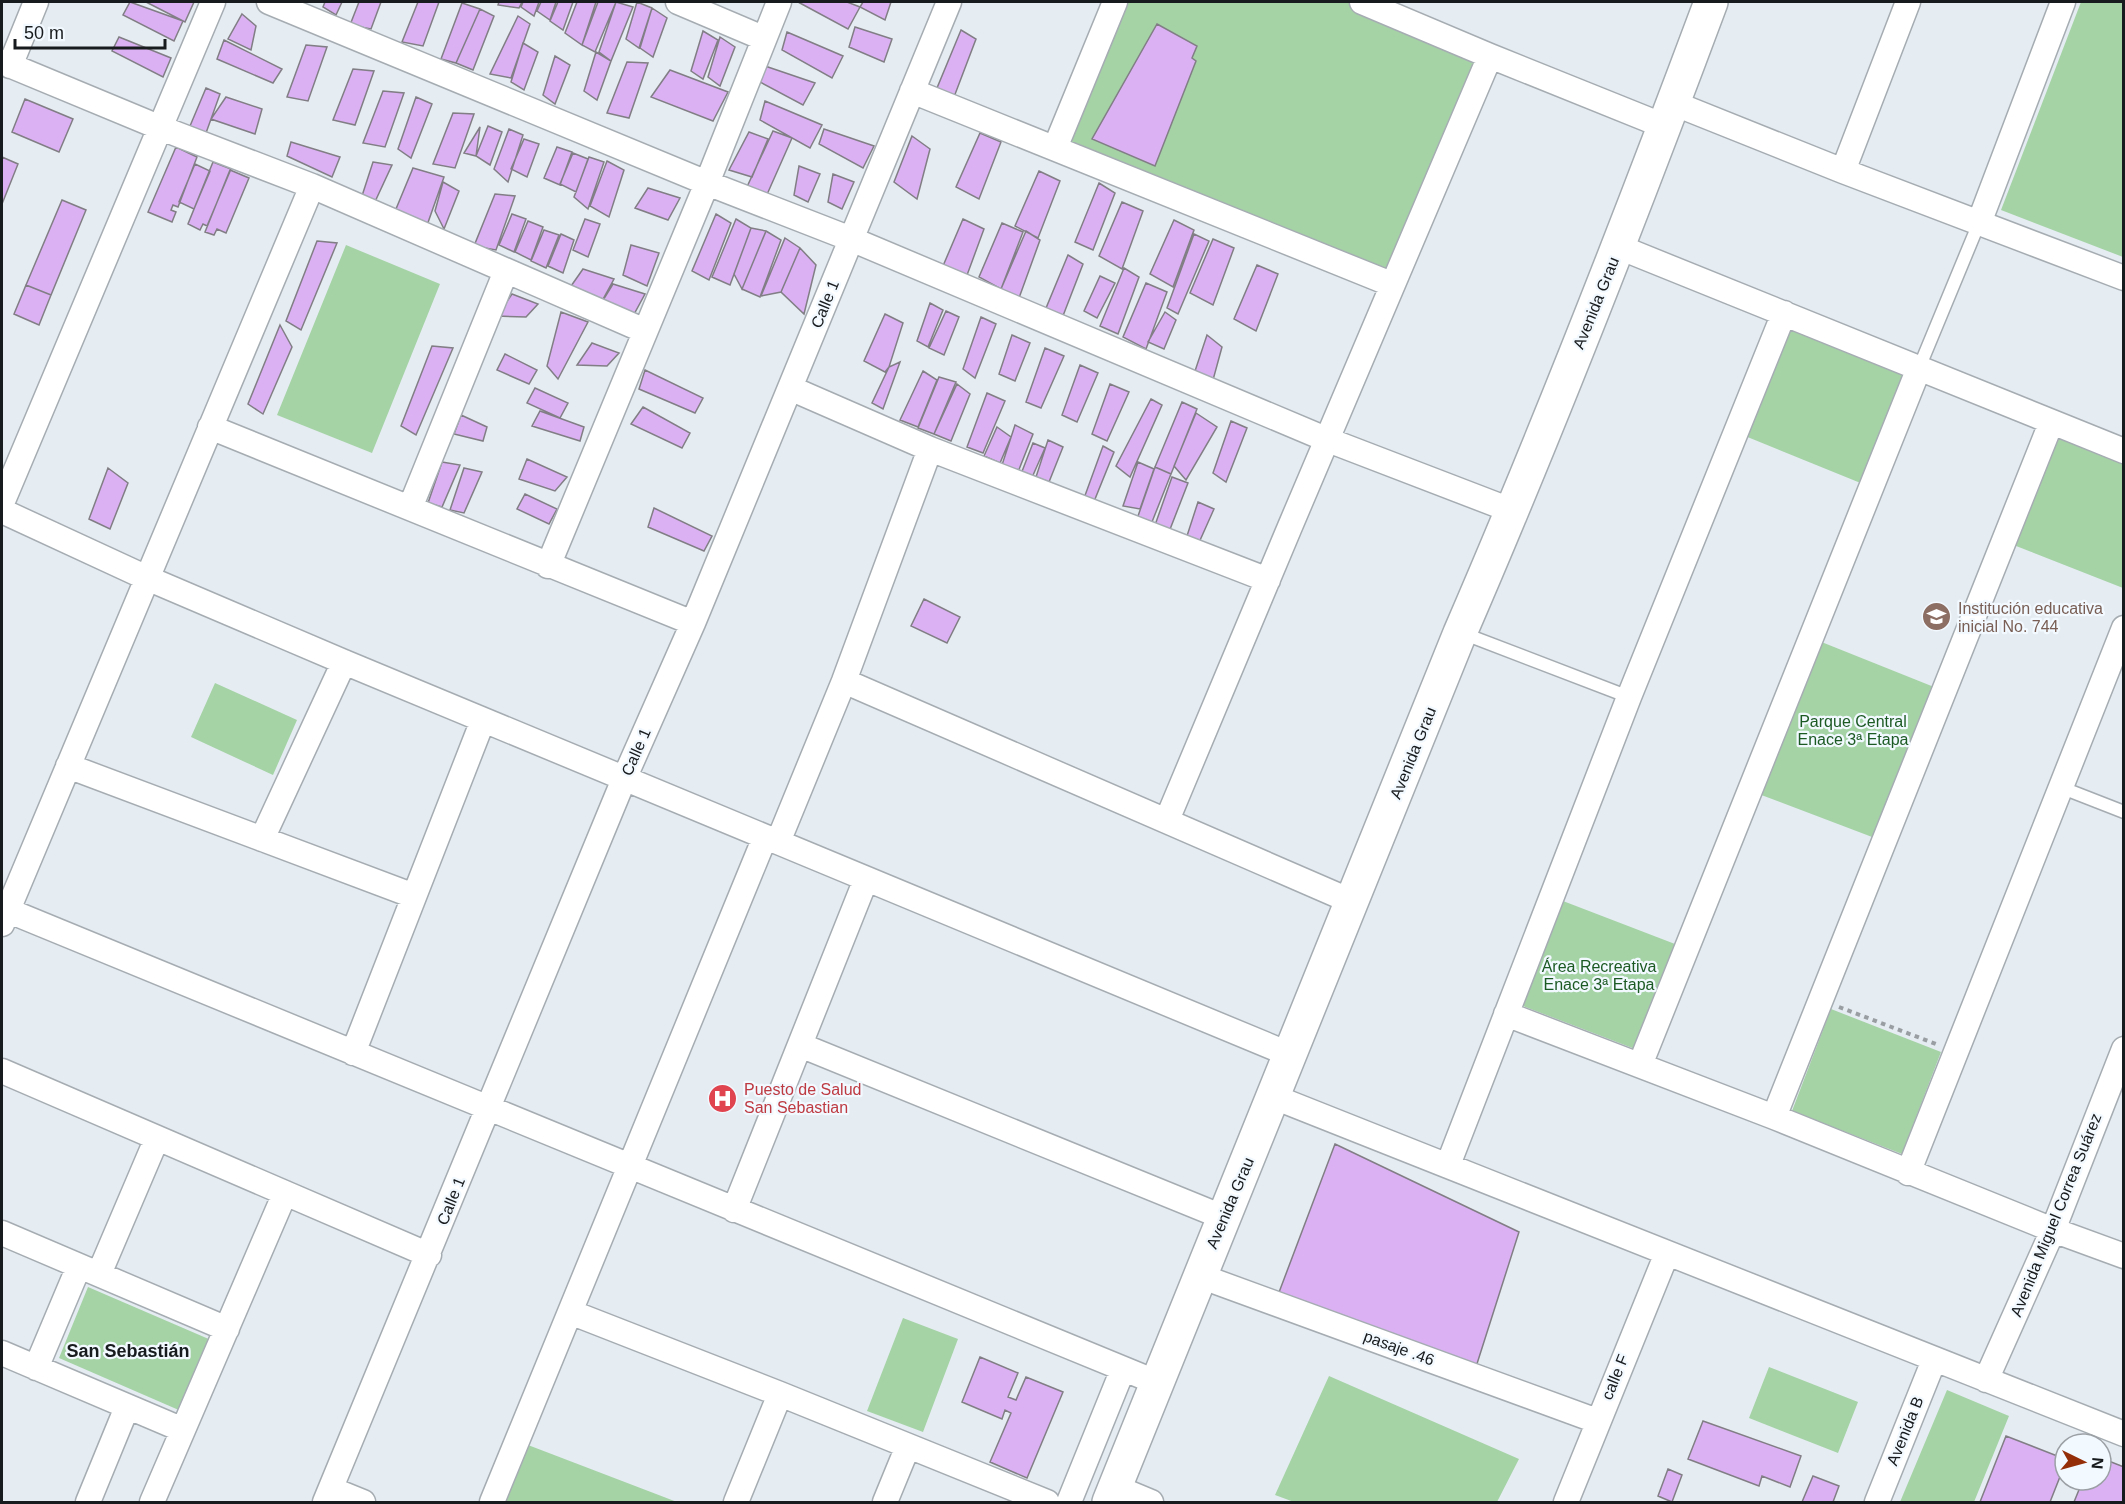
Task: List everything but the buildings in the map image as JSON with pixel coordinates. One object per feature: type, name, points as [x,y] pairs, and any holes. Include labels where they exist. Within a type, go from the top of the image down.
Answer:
[{"type":"main road","name":"Avenida Grau","points":[[1112,1495],[1460,633],[1513,511],[1619,247],[1711,2]]},
{"type":"street","points":[[36,2],[6,64],[161,128],[312,186],[645,331]]},
{"type":"street","points":[[2,503],[213,2]]},
{"type":"street","points":[[269,2],[707,183],[851,239],[1328,440],[1513,511]]},
{"type":"street","points":[[678,2],[763,38]]},
{"type":"street","points":[[548,566],[707,183],[779,2]]},
{"type":"street","name":"Calle 1","points":[[328,1496],[624,779],[693,623],[949,2]]},
{"type":"street","points":[[1055,147],[1115,2]]},
{"type":"street","points":[[1362,2],[1490,56],[1843,171],[2124,278]]},
{"type":"street","points":[[1843,171],[1908,2]]},
{"type":"street","points":[[1979,223],[2063,2]]},
{"type":"street","points":[[1167,820],[1328,440],[1391,284],[1490,56]]},
{"type":"street","points":[[912,91],[1391,284]]},
{"type":"street","points":[[312,186],[68,766],[3,914],[629,1165],[1158,1383]]},
{"type":"street","points":[[1619,247],[2124,451]]},
{"type":"street","points":[[410,508],[506,271]]},
{"type":"street","points":[[1448,1165],[1629,697],[1784,313]]},
{"type":"street","points":[[1640,1065],[1919,368]]},
{"type":"street","points":[[790,388],[930,449],[1268,580]]},
{"type":"street","points":[[1774,1117],[2051,423]]},
{"type":"street","points":[[210,428],[693,623]]},
{"type":"street","points":[[492,1503],[629,1165],[844,681],[930,449]]},
{"type":"street","points":[[2,511],[147,578],[344,662],[1291,1055]]},
{"type":"street","points":[[1908,1173],[2124,628]]},
{"type":"street","points":[[262,839],[344,662]]},
{"type":"street","points":[[844,681],[1353,902]]},
{"type":"street","points":[[352,1053],[483,720]]},
{"type":"street","points":[[68,766],[414,896]]},
{"type":"street","points":[[734,1210],[866,879]]},
{"type":"street","points":[[1506,1014],[1774,1117],[1908,1173],[2124,1256]]},
{"type":"street","points":[[800,1045],[1225,1218]]},
{"type":"street","name":"Avenida Miguel Correa Suárez","points":[[1986,1380],[2053,1230],[2124,1049]]},
{"type":"street","points":[[2,1071],[429,1255]]},
{"type":"street","points":[[1274,1096],[2124,1434]]},
{"type":"street","points":[[36,1368],[157,1138]]},
{"type":"street","points":[[152,1503],[285,1193]]},
{"type":"street","points":[[2,1233],[227,1329]]},
{"type":"street","name":"calle F","points":[[1566,1503],[1667,1252]]},
{"type":"street","name":"pasaje .46","points":[[1200,1276],[1598,1420]]},
{"type":"street","points":[[570,1312],[780,1394],[1047,1503]]},
{"type":"street","points":[[2,1353],[183,1430]]},
{"type":"street","name":"Avenida B","points":[[1877,1503],[1934,1360]]},
{"type":"street","points":[[1069,1503],[1123,1369]]},
{"type":"street","points":[[736,1503],[780,1394]]},
{"type":"street","points":[[88,1503],[127,1407]]},
{"type":"street","points":[[885,1503],[908,1446]]},
{"type":"street","points":[[1112,1495],[1151,1503]]},
{"type":"street","points":[[328,1496],[363,1503]]},
{"type":"lane","points":[[1919,368],[1979,223]]},
{"type":"lane","points":[[1460,633],[1629,697]]},
{"type":"lane","points":[[2060,788],[2124,812]]},
{"type":"path","points":[[1822,1000],[1955,1052]]},
{"type":"green space","points":[[1126,2],[1354,2],[1482,53],[1382,280],[1068,145]]},
{"type":"green space","points":[[2081,2],[2123,2],[2123,257],[2001,210]]},
{"type":"green space","points":[[346,245],[440,284],[372,453],[277,415]]},
{"type":"green space","points":[[1788,329],[1906,376],[1863,484],[1745,436]]},
{"type":"green space","points":[[2055,432],[2123,459],[2123,588],[2011,544]]},
{"type":"green space","name":"Parque Central Enace 3ª Etapa","points":[[1814,639],[1944,691],[1880,840],[1756,793]]},
{"type":"green space","points":[[215,683],[297,720],[273,775],[191,737]]},
{"type":"green space","name":"Área Recreativa Enace 3ª Etapa","points":[[1563,901],[1675,944],[1635,1049],[1523,1006]]},
{"type":"green space","points":[[1831,1009],[1941,1052],[1902,1154],[1792,1111]]},
{"type":"green space","points":[[88,1287],[211,1340],[181,1411],[59,1358]]},
{"type":"green space","points":[[903,1318],[958,1339],[923,1432],[867,1411]]},
{"type":"green space","points":[[1769,1367],[1858,1402],[1838,1453],[1749,1418]]},
{"type":"green space","points":[[1329,1376],[1519,1459],[1497,1502],[1294,1502],[1275,1495]]},
{"type":"green space","points":[[1947,1390],[2009,1416],[1974,1502],[1900,1502]]},
{"type":"green space","points":[[528,1445],[677,1502],[504,1502]]},
{"type":"place","name":"Institución educativa inicial No. 744","points":[[1937,617]]},
{"type":"place","name":"Puesto de Salud San Sebastian","points":[[723,1098]]},
{"type":"district","name":"San Sebastián","points":[[128,1351]]}]
